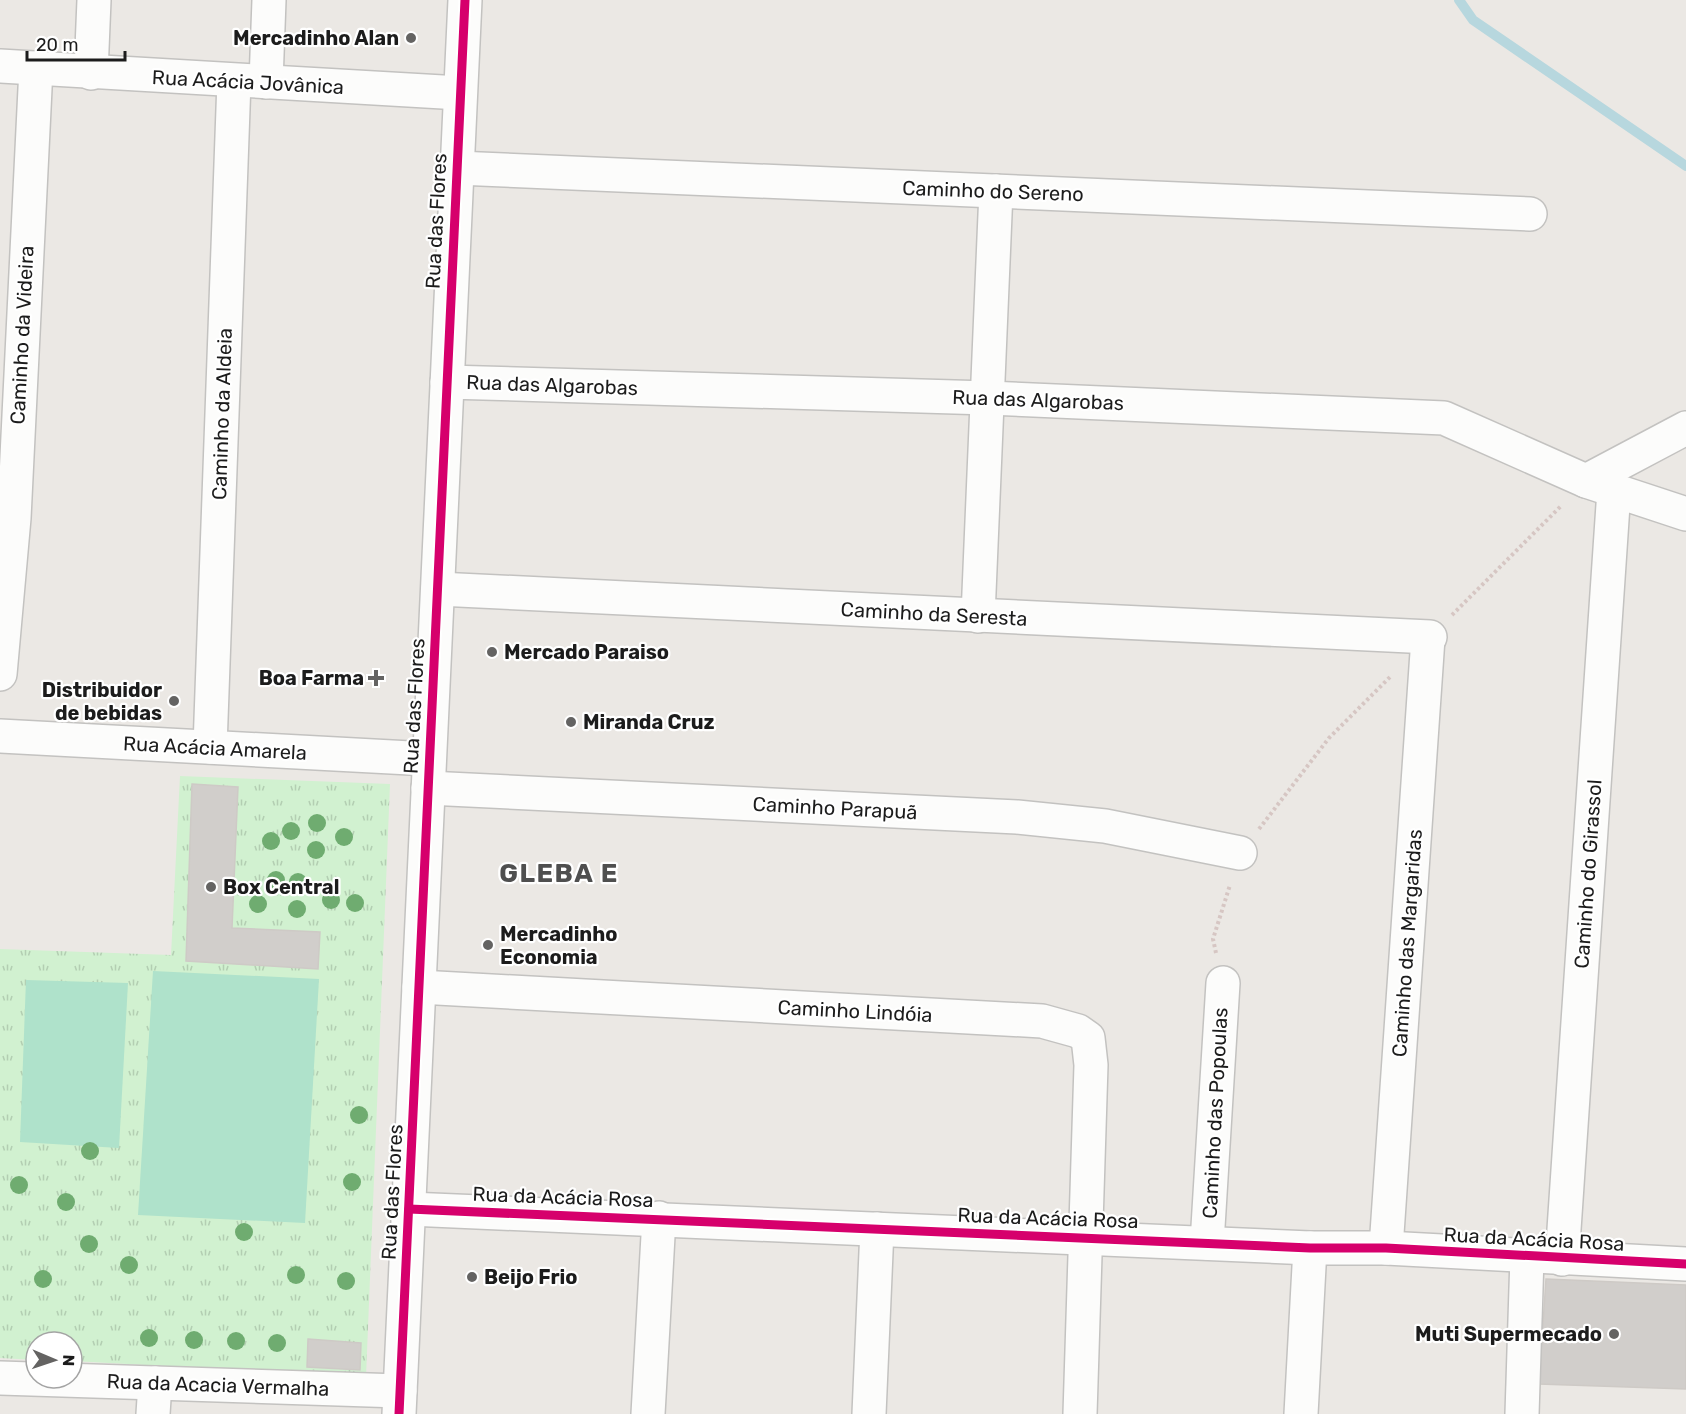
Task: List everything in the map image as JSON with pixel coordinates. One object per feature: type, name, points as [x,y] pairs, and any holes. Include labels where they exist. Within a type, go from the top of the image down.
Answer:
[{"type":"street","points":[[91,73],[94,0]]},
{"type":"street","points":[[266,82],[269,0]]},
{"type":"street","name":"Rua das Flores","points":[[400,1402],[465,0]]},
{"type":"street","name":"Rua Acácia Jovânica","points":[[0,66],[460,93]]},
{"type":"street","name":"Caminho da Videira","points":[[0,674],[14,518],[36,68]]},
{"type":"street","name":"Caminho da Aldeia","points":[[210,747],[234,81]]},
{"type":"street","name":"Caminho do Sereno","points":[[457,168],[1530,214]]},
{"type":"street","points":[[978,616],[996,191]]},
{"type":"street","name":"Rua das Algarobas","points":[[447,382],[988,398],[1444,418],[1600,485],[1686,514]]},
{"type":"street","points":[[1600,485],[1686,428]]},
{"type":"street","name":"Caminho do Girassol","points":[[1562,1258],[1600,485]]},
{"type":"street","name":"Caminho da Seresta","points":[[438,590],[1429,638]]},
{"type":"street","name":"Caminho das Margaridas","points":[[1386,1248],[1429,638]]},
{"type":"street","name":"Rua Acácia Amarela","points":[[0,736],[210,747],[429,774]]},
{"type":"street","name":"Caminho Parapuã","points":[[429,774],[1017,818],[1134,830],[1240,853]]},
{"type":"street","name":"Caminho das Popoulas","points":[[1207,1244],[1222,983]]},
{"type":"street","name":"Caminho Lindóia","points":[[419,987],[1042,1021],[1070,1028],[1088,1038],[1090,1053],[1085,1237]]},
{"type":"street","name":"Rua da Acácia Rosa","points":[[409,1209],[659,1218],[1207,1244],[1386,1248],[1686,1264]]},
{"type":"street","points":[[648,1414],[659,1218]]},
{"type":"street","points":[[869,1414],[877,1229]]},
{"type":"street","points":[[1080,1414],[1085,1237]]},
{"type":"street","points":[[1301,1414],[1310,1248]]},
{"type":"street","points":[[1522,1414],[1527,1257]]},
{"type":"street","name":"Rua da Acacia Vermalha","points":[[0,1378],[154,1399],[400,1402]]},
{"type":"path","points":[[1429,638],[1600,485]]},
{"type":"path","points":[[1222,983],[1213,939],[1240,853],[1329,738],[1393,674]]},
{"type":"green space","points":[[180,776],[390,784],[366,1377],[84,1362],[84,1330],[24,1330],[24,1359],[0,1358],[0,949],[171,955]]},
{"type":"green space","points":[[153,971],[319,979],[305,1223],[138,1215]]},
{"type":"green space","points":[[26,980],[128,983],[119,1148],[20,1142]]},
{"type":"building","name":"Box Central","points":[[192,784],[238,787],[232,928],[320,932],[318,969],[186,961]]},
{"type":"building","name":"Muti Supermecado","points":[[1546,1279],[1686,1285],[1686,1389],[1539,1384]]},
{"type":"building","points":[[308,1339],[361,1343],[360,1370],[307,1367]]},
{"type":"waterway","points":[[1459,0],[1473,20],[1686,166]]},
{"type":"cycle path","points":[[399,1414],[465,0]]},
{"type":"cycle path","points":[[409,1209],[1310,1248],[1386,1248],[1686,1264]]},
{"type":"place","name":"Mercadinho Alan","points":[[411,38]]},
{"type":"place","name":"Mercado Paraiso","points":[[492,652]]},
{"type":"place","name":"Boa Farma","points":[[376,678]]},
{"type":"place","name":"Distribuidor de bebidas","points":[[174,701]]},
{"type":"place","name":"Miranda Cruz","points":[[571,722]]},
{"type":"place","name":"Box Central","points":[[211,887]]},
{"type":"place","name":"Mercadinho Economia","points":[[488,945]]},
{"type":"place","name":"Beijo Frio","points":[[472,1277]]},
{"type":"place","name":"Muti Supermecado","points":[[1614,1334]]},
{"type":"district","name":"GLEBA E","points":[[559,873]]}]
